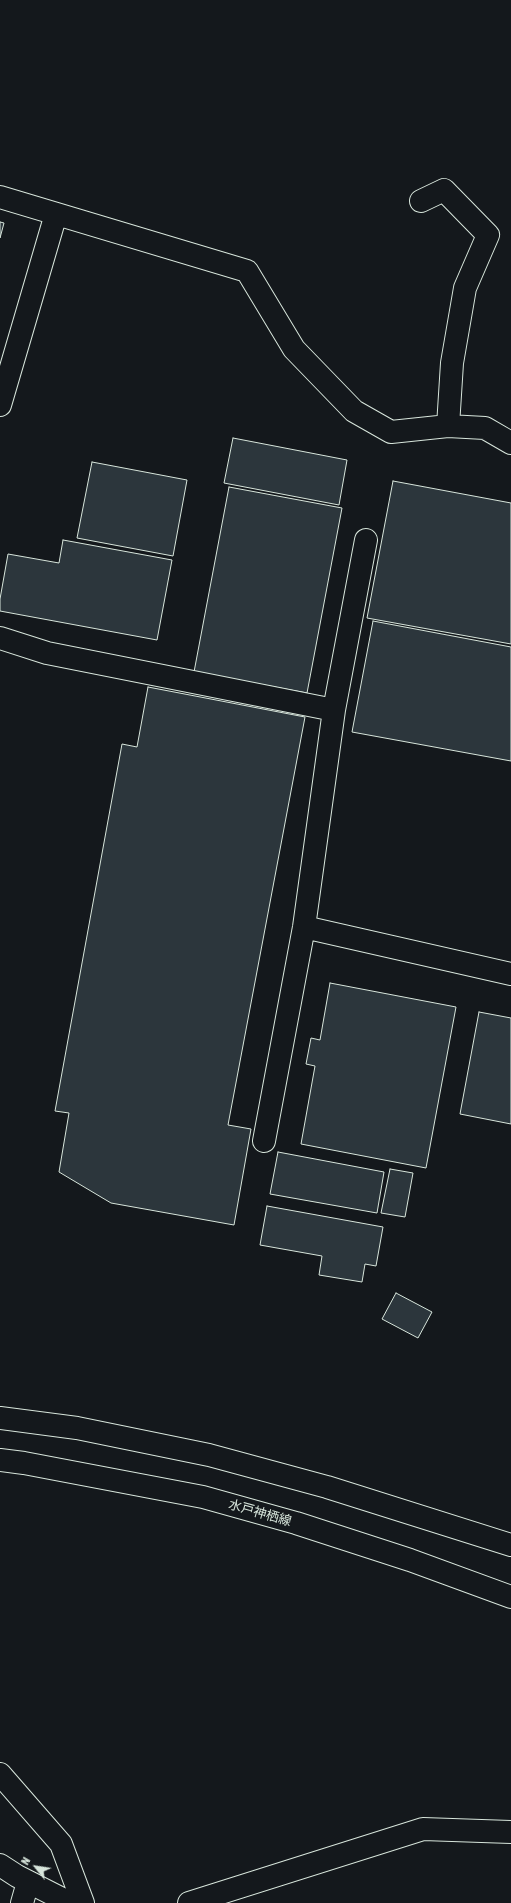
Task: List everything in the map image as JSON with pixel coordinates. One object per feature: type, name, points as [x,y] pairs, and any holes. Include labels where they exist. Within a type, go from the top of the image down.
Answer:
[{"type":"street","points":[[421,201],[444,190],[488,235],[465,288],[452,363],[448,426]]},
{"type":"street","points":[[0,197],[247,271],[294,349],[354,411],[391,432],[448,426],[485,428],[511,443]]},
{"type":"street","points":[[0,405],[56,214]]},
{"type":"street","points":[[264,1141],[304,927],[334,710],[366,540]]},
{"type":"street","points":[[0,638],[47,653],[334,710]]},
{"type":"street","points":[[304,927],[511,974]]},
{"type":"street","points":[[0,1418],[77,1428],[209,1455],[327,1487],[511,1545]]},
{"type":"street","name":"水戸神栖線","points":[[0,1460],[24,1463],[203,1497],[296,1523],[410,1560],[511,1597]]},
{"type":"street","points":[[0,1774],[61,1844],[83,1903]]},
{"type":"street","points":[[189,1903],[423,1829],[511,1832]]},
{"type":"street","points":[[0,1865],[28,1882],[70,1903]]},
{"type":"street","points":[[22,1903],[28,1882]]},
{"type":"building","points":[[0,222],[4,223],[0,238]]},
{"type":"building","points":[[233,438],[347,460],[339,505],[224,483]]},
{"type":"building","points":[[92,462],[187,480],[173,556],[77,538]]},
{"type":"building","points":[[393,481],[511,503],[511,644],[367,618]]},
{"type":"building","points":[[229,487],[342,508],[307,693],[194,672]]},
{"type":"building","points":[[63,540],[172,560],[157,640],[0,611],[0,599],[8,554],[59,563]]},
{"type":"building","points":[[373,621],[511,647],[511,761],[352,732]]},
{"type":"building","points":[[148,687],[305,717],[228,1125],[251,1129],[234,1225],[111,1203],[59,1172],[69,1113],[55,1111],[122,744],[137,747]]},
{"type":"building","points":[[330,983],[456,1007],[426,1168],[301,1144],[315,1066],[306,1064],[311,1038],[320,1040]]},
{"type":"building","points":[[479,1012],[511,1018],[511,1124],[460,1114]]},
{"type":"building","points":[[278,1152],[384,1172],[377,1213],[270,1194]]},
{"type":"building","points":[[390,1169],[413,1173],[405,1217],[381,1213]]},
{"type":"building","points":[[267,1206],[383,1227],[376,1266],[365,1264],[362,1282],[319,1275],[322,1256],[260,1245]]},
{"type":"building","points":[[396,1293],[432,1312],[418,1338],[382,1319]]}]
